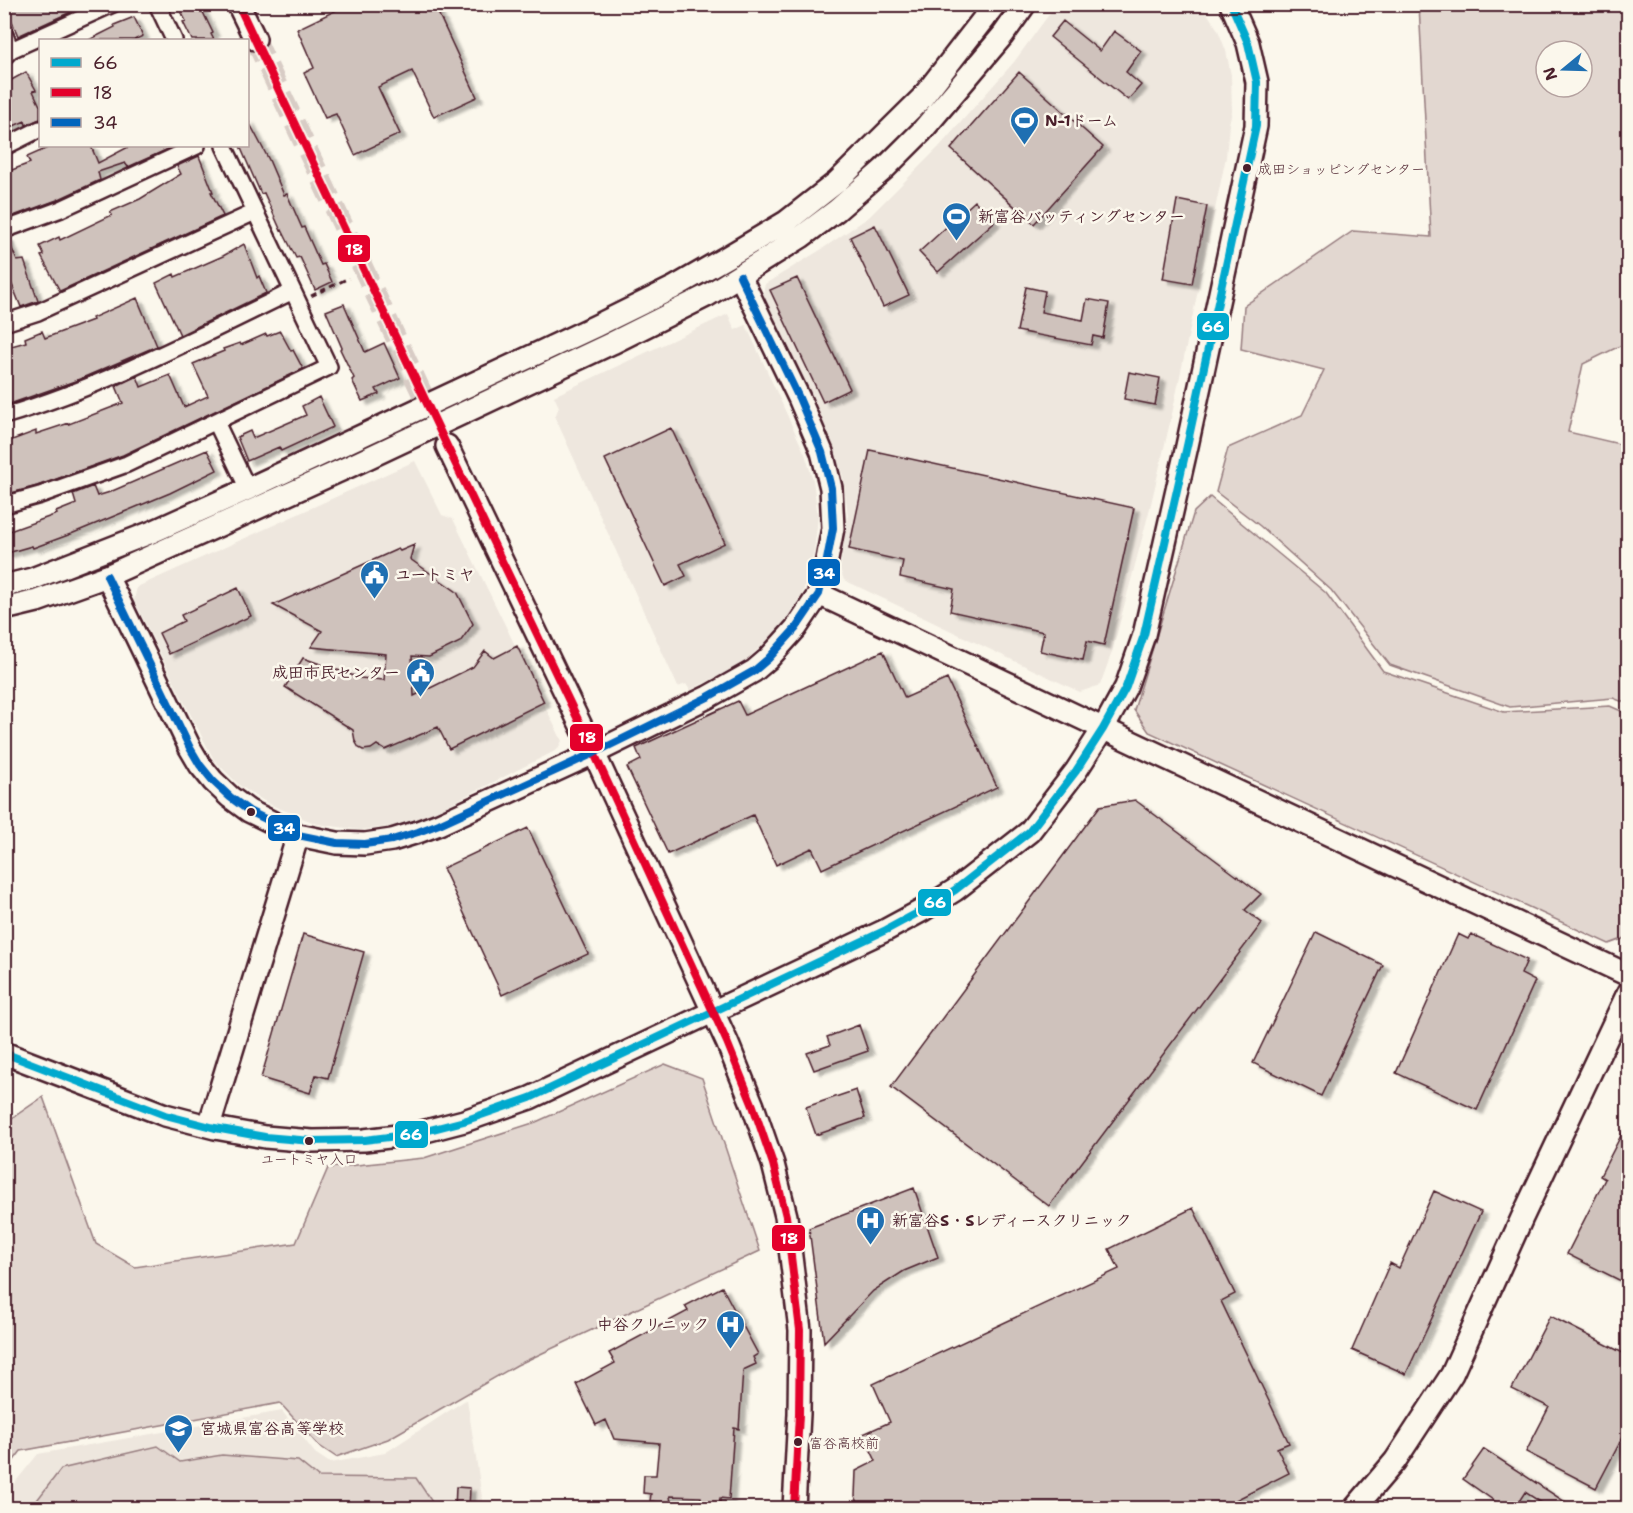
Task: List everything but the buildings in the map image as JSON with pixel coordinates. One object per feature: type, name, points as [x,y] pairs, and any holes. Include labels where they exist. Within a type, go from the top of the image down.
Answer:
[{"type":"street","points":[[4,33],[8,53],[113,4]]},
{"type":"street","points":[[157,4],[174,39]]},
{"type":"street","points":[[238,4],[255,39]]},
{"type":"street","points":[[4,586],[32,579],[134,540],[248,489],[673,288],[786,222],[837,182],[922,98],[995,4]]},
{"type":"street","points":[[4,609],[37,601],[107,576],[367,458],[708,295],[801,237],[837,210],[884,169],[921,132],[1003,35],[1025,4]]},
{"type":"street","points":[[4,1053],[165,1115],[209,1126],[265,1137],[312,1141],[364,1140],[414,1134],[464,1121],[530,1098],[886,930],[955,890],[1029,832],[1076,771],[1103,729],[1125,687],[1144,635],[1256,126],[1257,82],[1248,43],[1233,5]]},
{"type":"street","points":[[4,147],[39,130]]},
{"type":"street","points":[[4,230],[61,209],[195,147]]},
{"type":"street","points":[[4,505],[40,495],[127,464],[329,367],[224,147]]},
{"type":"street","points":[[4,323],[48,307],[255,212]]},
{"type":"street","points":[[107,576],[200,765],[213,781],[249,812],[298,835],[337,843],[365,844],[392,840],[458,816],[594,753],[754,671],[782,645],[819,594],[833,528],[829,479],[822,453],[799,398],[740,276]]},
{"type":"street","points":[[4,416],[120,374],[295,297]]},
{"type":"street","points":[[216,422],[248,489]]},
{"type":"street","points":[[447,446],[594,753],[728,1042],[773,1164],[786,1216],[801,1330],[794,1509]]},
{"type":"street","points":[[819,594],[1629,975]]},
{"type":"street","points":[[209,1126],[298,835]]},
{"type":"street","points":[[1355,1509],[1395,1461],[1452,1374],[1527,1207],[1629,993]]},
{"type":"path","points":[[295,297],[349,278]]},
{"type":"shaded area","points":[[1056,5],[1199,5],[1218,30],[1226,51],[1231,75],[1232,111],[1226,157],[1150,508],[1112,652],[1100,685],[1080,692],[844,580],[840,569],[848,516],[843,477],[825,426],[763,294],[765,284],[869,217],[939,147],[1014,62]]},
{"type":"shaded area","points":[[1419,5],[1628,5],[1628,167],[1626,169],[1628,171],[1628,342],[1583,364],[1568,432],[1628,446],[1628,704],[1613,698],[1510,707],[1390,665],[1331,590],[1260,526],[1216,492],[1228,448],[1302,415],[1324,370],[1241,349],[1244,306],[1353,231],[1431,237]]},
{"type":"shaded area","points":[[728,314],[735,330],[746,325],[805,454],[813,480],[818,517],[809,573],[802,594],[789,615],[776,632],[741,665],[690,690],[686,684],[678,687],[555,417],[559,407],[554,396]]},
{"type":"shaded area","points":[[415,461],[442,515],[453,519],[562,741],[557,750],[404,825],[361,830],[317,824],[269,804],[240,786],[214,760],[134,600],[137,587]]},
{"type":"shaded area","points":[[1210,497],[1326,593],[1383,671],[1504,712],[1610,706],[1628,714],[1628,937],[1609,944],[1149,732],[1134,710],[1194,512]]},
{"type":"shaded area","points":[[665,1064],[702,1078],[760,1251],[517,1365],[388,1439],[336,1457],[318,1445],[280,1403],[21,1451],[5,1472],[5,1123],[43,1097],[96,1244],[135,1267],[296,1243],[328,1168],[424,1158],[536,1122]]},
{"type":"shaded area","name":"宮城県富谷高等学校","points":[[467,1399],[483,1504],[537,1508],[5,1508],[4,1496],[38,1454],[282,1411],[315,1453],[330,1463],[385,1453]]},
{"type":"shaded area","points":[[158,1446],[180,1462],[222,1455],[298,1461],[318,1477],[416,1478],[436,1508],[31,1508],[61,1469]]},
{"type":"tunnel","points":[[255,39],[445,442]]},
{"type":"transit line","name":"18","points":[[238,4],[594,753],[727,1042],[753,1106],[773,1164],[786,1216],[800,1330],[799,1414],[794,1508]]},
{"type":"transit line","name":"66","points":[[4,1053],[165,1115],[215,1128],[265,1137],[312,1141],[364,1140],[414,1134],[464,1121],[530,1098],[886,930],[955,890],[1029,832],[1076,771],[1103,729],[1126,687],[1144,635],[1256,126],[1257,82],[1248,43],[1231,4]]},
{"type":"transit line","name":"34","points":[[107,576],[200,765],[230,797],[249,811],[298,835],[337,843],[365,844],[392,840],[439,824],[594,753],[708,697],[754,671],[796,628],[819,594],[833,528],[831,488],[822,452],[799,398],[740,276]]},
{"type":"place","name":"N-1ドーム","points":[[1024,146]]},
{"type":"place","name":"成田ショッピングセンター","points":[[1247,168]]},
{"type":"place","name":"新富谷バッティングセンター","points":[[957,242]]},
{"type":"place","name":"ユートミヤ","points":[[374,600]]},
{"type":"place","name":"成田市民センター","points":[[421,698]]},
{"type":"place","name":"ユートミヤ入口","points":[[309,1141]]},
{"type":"place","name":"新富谷S・Sレディースクリニック","points":[[871,1246]]},
{"type":"place","name":"中谷クリニック","points":[[730,1350]]},
{"type":"place","name":"富谷高校前","points":[[798,1442]]},
{"type":"place","name":"宮城県富谷高等学校","points":[[179,1454]]}]
